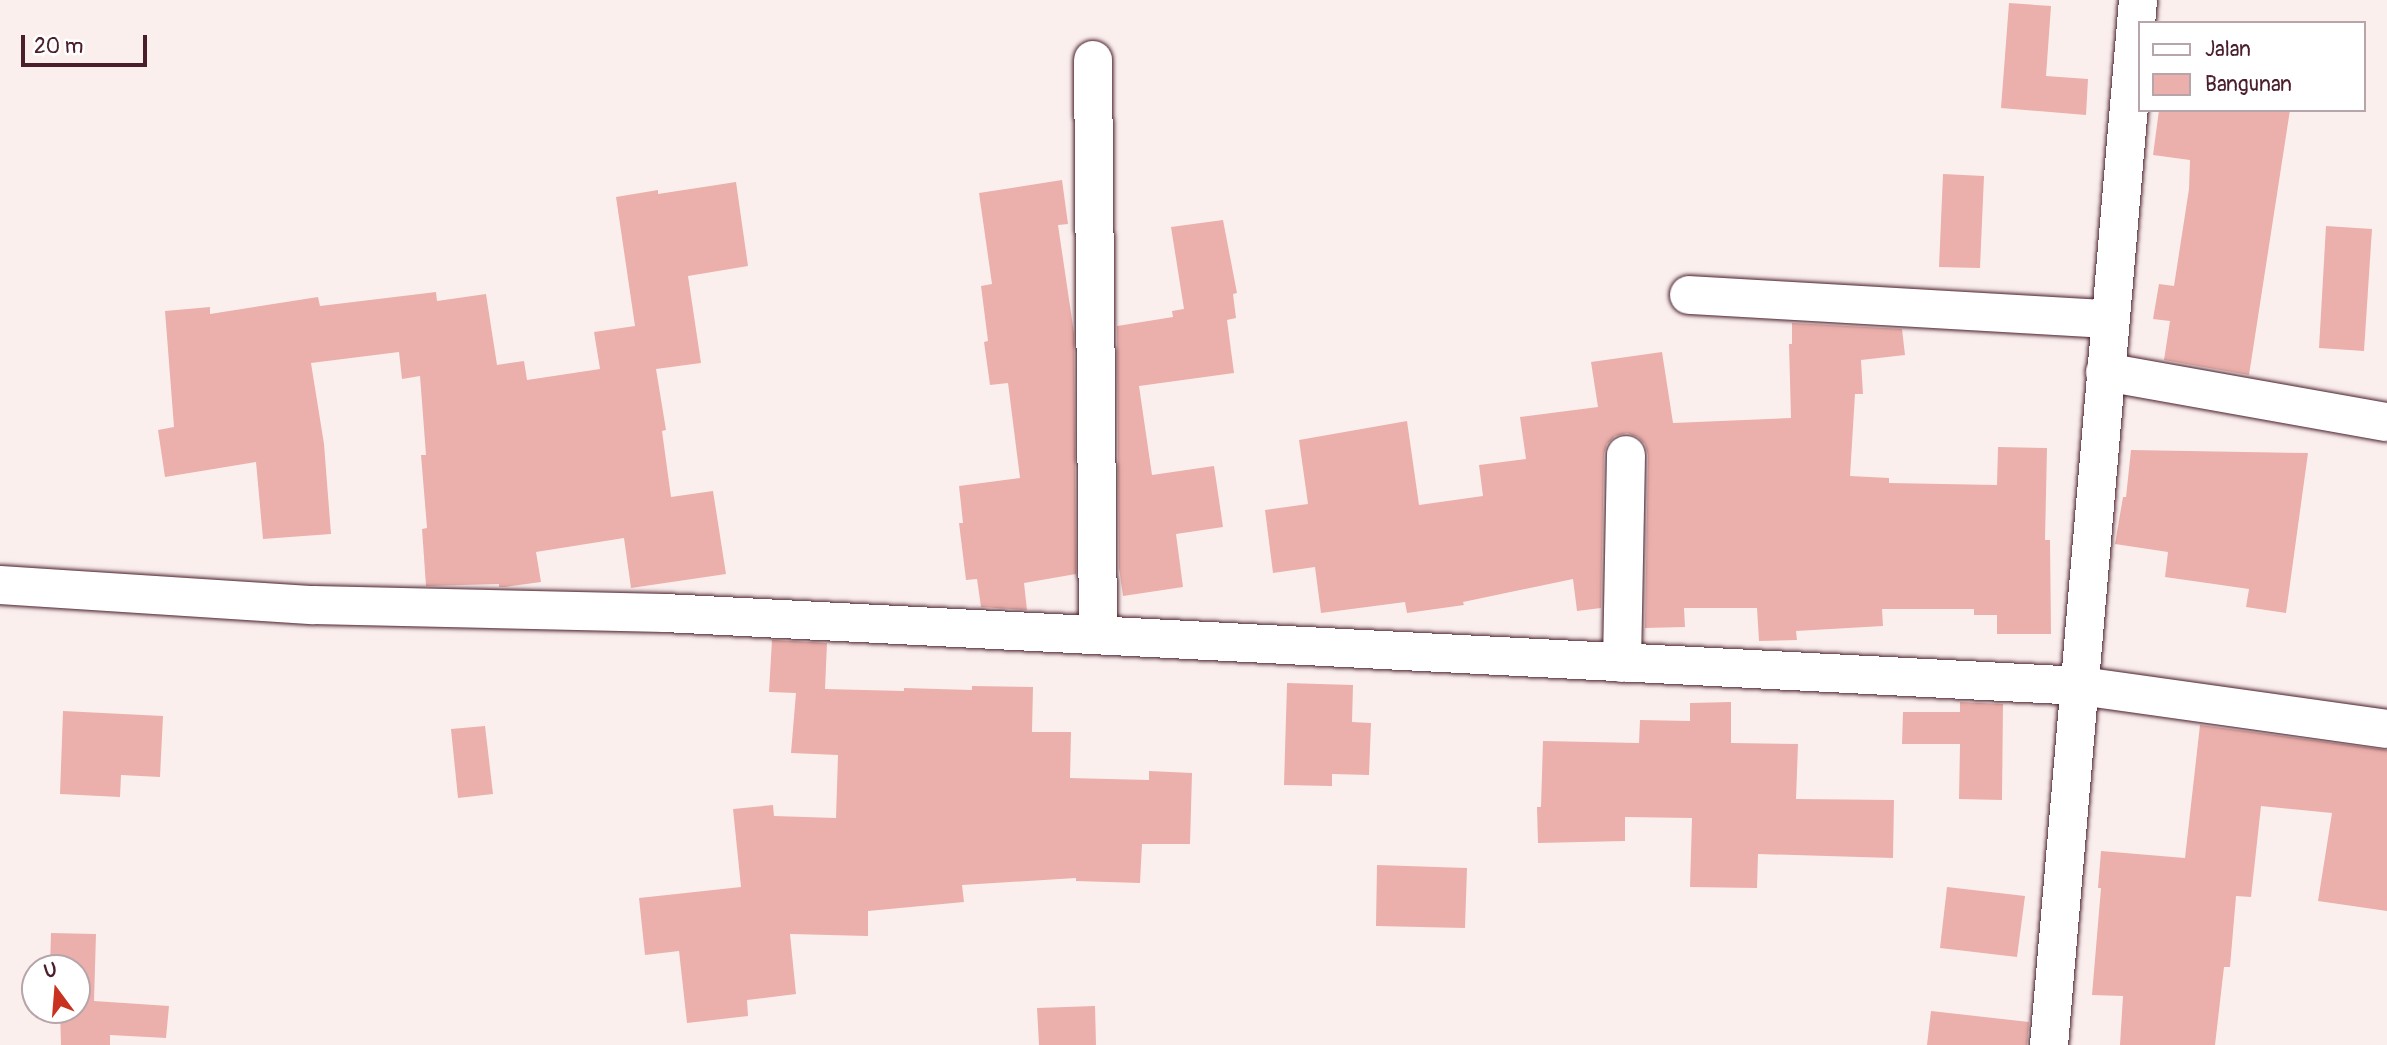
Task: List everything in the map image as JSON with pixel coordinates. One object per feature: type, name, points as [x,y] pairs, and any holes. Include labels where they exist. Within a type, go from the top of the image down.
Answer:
[{"type":"street","points":[[2049,1045],[2138,0]]},
{"type":"street","points":[[1093,60],[1098,635]]},
{"type":"street","points":[[1689,295],[2109,319]]},
{"type":"street","points":[[2105,372],[2387,422]]},
{"type":"street","points":[[1622,663],[1626,455]]},
{"type":"street","points":[[0,584],[313,605],[665,613],[2081,686],[2387,729]]},
{"type":"building","points":[[2009,3],[2051,6],[2046,76],[2088,79],[2086,115],[2001,108]]},
{"type":"building","points":[[2159,112],[2290,112],[2249,375],[2164,360],[2170,321],[2153,319],[2159,284],[2174,286],[2189,189],[2190,160],[2153,155]]},
{"type":"building","points":[[1943,174],[1984,176],[1980,268],[1939,267]]},
{"type":"building","points":[[1062,180],[1068,224],[1058,225],[1074,333],[1076,574],[1024,583],[1027,610],[981,607],[977,579],[966,580],[959,523],[963,523],[959,486],[1020,478],[1008,383],[990,385],[981,286],[992,284],[979,193]]},
{"type":"building","points":[[736,182],[748,266],[688,276],[701,363],[656,369],[666,430],[662,431],[671,497],[713,491],[726,574],[631,588],[624,538],[536,552],[541,582],[505,587],[499,587],[499,584],[426,586],[422,529],[427,528],[421,455],[426,455],[420,376],[402,379],[399,352],[311,363],[324,444],[331,534],[263,539],[256,462],[165,477],[158,430],[174,427],[165,311],[210,307],[210,314],[318,297],[320,306],[436,292],[437,301],[486,294],[497,365],[524,361],[527,380],[600,369],[594,332],[635,326],[616,197],[658,190],[658,194]]},
{"type":"building","points":[[1223,220],[1237,293],[1233,294],[1236,318],[1227,320],[1234,373],[1139,386],[1152,475],[1214,466],[1223,527],[1176,534],[1183,587],[1123,596],[1119,568],[1117,326],[1173,317],[1172,311],[1184,309],[1171,227]]},
{"type":"building","points":[[2326,226],[2372,229],[2364,351],[2319,348]]},
{"type":"building","points":[[1792,323],[1902,329],[1905,355],[1861,360],[1863,394],[1855,394],[1850,476],[1889,478],[1889,483],[1997,485],[1998,447],[2047,448],[2045,540],[2050,540],[2051,634],[1997,634],[1997,615],[1974,615],[1974,609],[1882,609],[1883,626],[1796,631],[1797,640],[1759,641],[1757,608],[1684,608],[1685,627],[1645,628],[1648,455],[1645,444],[1638,437],[1627,433],[1615,436],[1607,444],[1604,454],[1601,608],[1577,611],[1573,579],[1463,602],[1464,605],[1407,613],[1405,602],[1321,613],[1315,567],[1273,573],[1265,510],[1308,504],[1299,440],[1407,421],[1419,505],[1483,496],[1479,465],[1526,459],[1520,417],[1598,407],[1591,362],[1662,352],[1673,423],[1791,418],[1789,344],[1792,344]]},
{"type":"building","points":[[2131,450],[2308,453],[2286,613],[2246,607],[2249,589],[2165,577],[2168,552],[2115,544],[2123,497],[2126,497]]},
{"type":"building","points":[[772,640],[827,643],[825,689],[904,691],[904,688],[972,690],[972,686],[1033,687],[1032,732],[1071,732],[1070,778],[1149,780],[1149,771],[1192,773],[1190,844],[1142,844],[1140,883],[1076,881],[1076,878],[962,885],[964,902],[868,911],[868,936],[790,934],[796,994],[747,1000],[748,1016],[687,1023],[679,951],[645,955],[639,898],[741,887],[733,809],[773,805],[774,816],[836,818],[838,755],[791,753],[796,693],[769,692]]},
{"type":"building","points":[[1287,683],[1353,685],[1352,722],[1371,723],[1369,775],[1332,774],[1332,786],[1284,785]]},
{"type":"building","points":[[1731,702],[1731,743],[1798,744],[1796,799],[1894,800],[1893,858],[1758,854],[1757,888],[1690,887],[1692,818],[1625,817],[1625,841],[1538,843],[1537,807],[1541,807],[1543,741],[1639,743],[1640,720],[1690,721],[1690,703]]},
{"type":"building","points":[[1960,702],[2003,704],[2002,800],[1959,799],[1960,744],[1902,744],[1903,712],[1960,712]]},
{"type":"building","points":[[63,711],[163,716],[160,777],[121,775],[120,797],[60,794]]},
{"type":"building","points":[[2200,725],[2387,750],[2387,911],[2318,901],[2332,813],[2261,806],[2251,897],[2236,896],[2230,967],[2224,967],[2215,1045],[2120,1045],[2123,996],[2092,995],[2101,888],[2098,888],[2101,851],[2185,858]]},
{"type":"building","points":[[485,726],[493,794],[458,798],[451,729]]},
{"type":"building","points":[[1377,865],[1467,868],[1465,928],[1376,926]]},
{"type":"building","points":[[1947,887],[2025,896],[2017,957],[1940,948]]},
{"type":"building","points":[[51,933],[96,934],[94,1001],[169,1006],[166,1038],[110,1035],[110,1045],[61,1045],[60,1024],[91,1024],[91,954],[50,954]]},
{"type":"building","points":[[1095,1006],[1096,1045],[1039,1045],[1037,1008]]},
{"type":"building","points":[[1931,1011],[2029,1022],[2027,1045],[1927,1045]]}]
